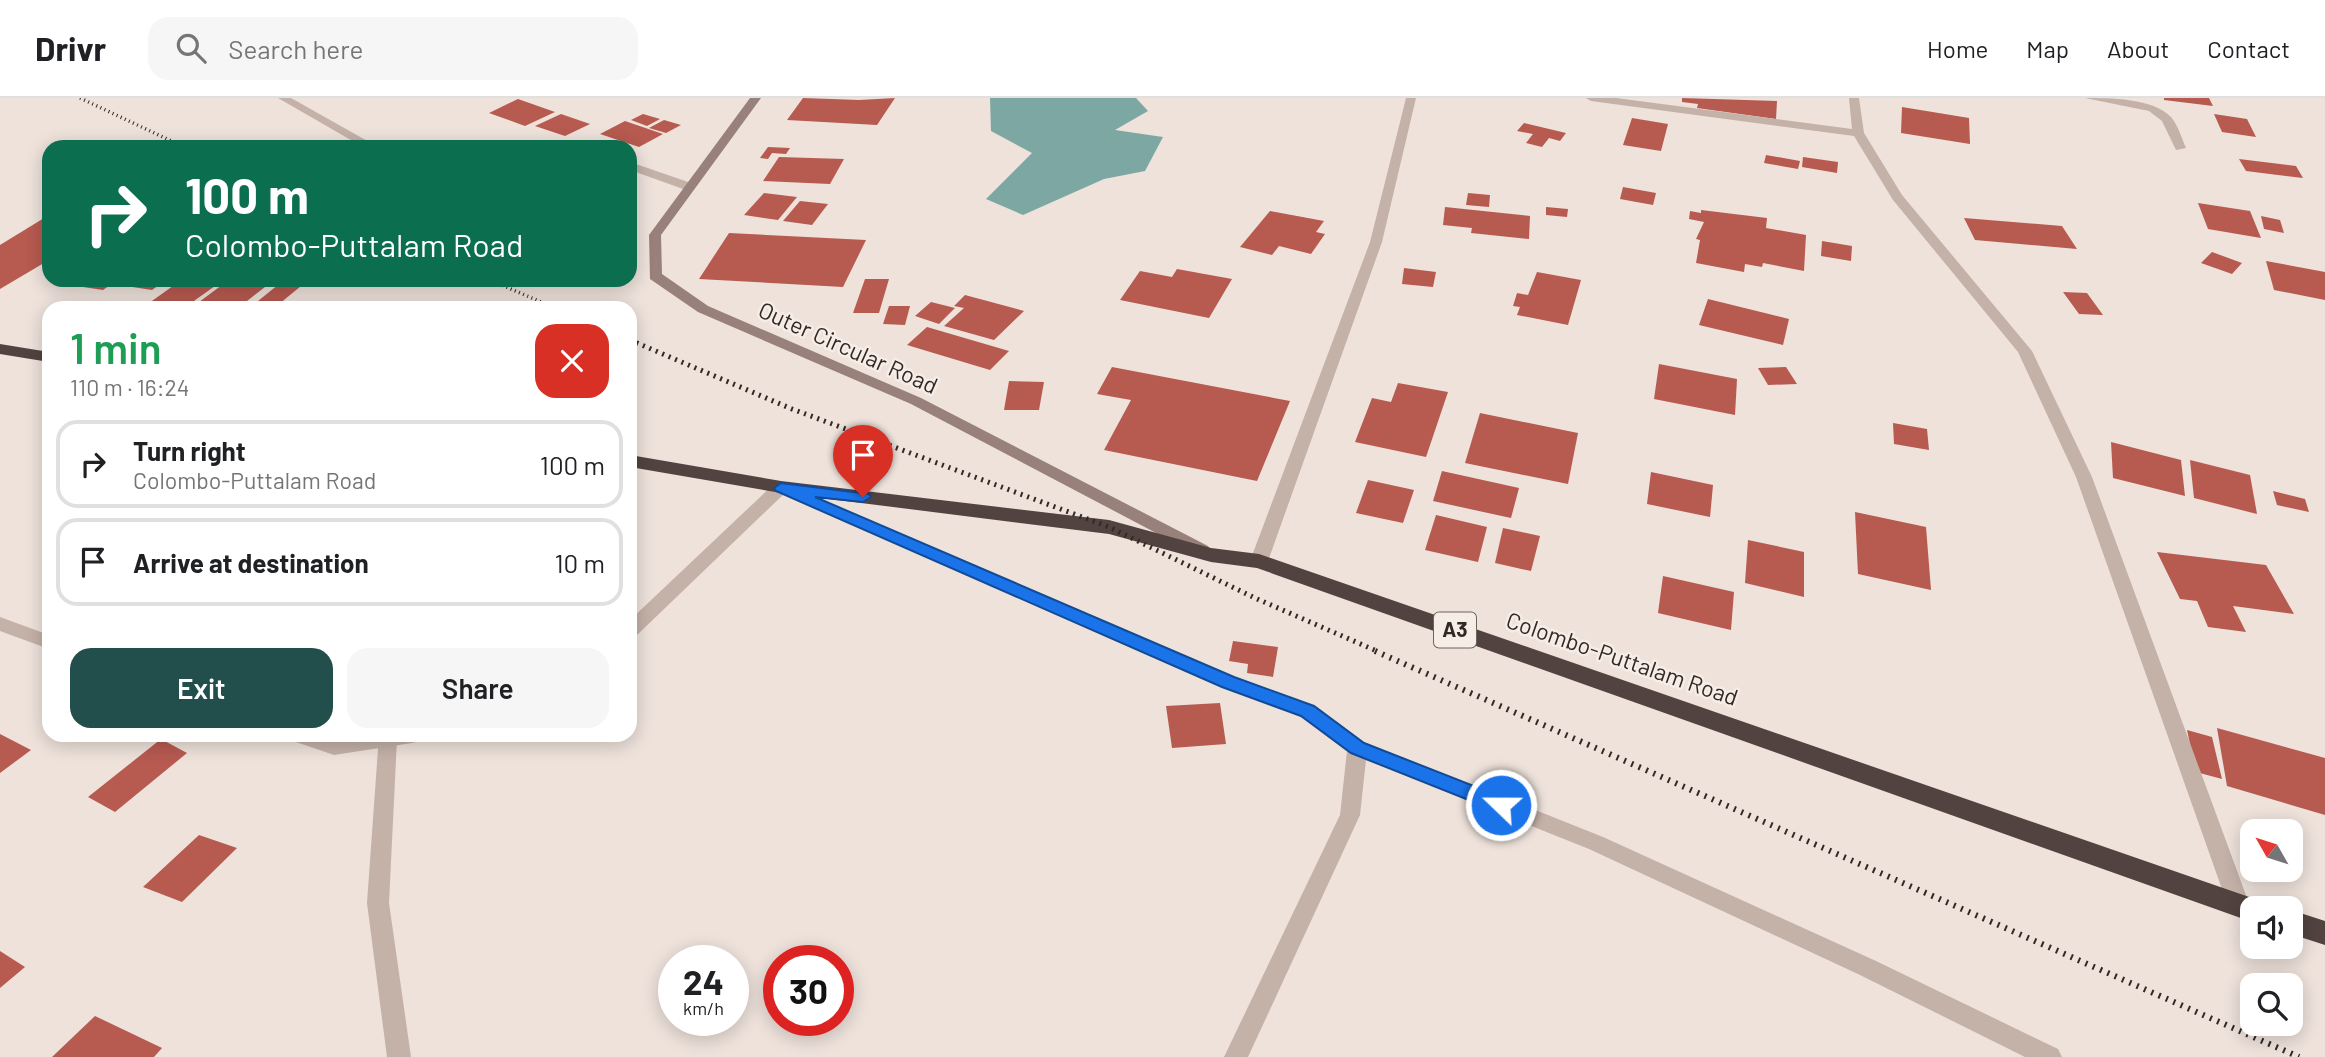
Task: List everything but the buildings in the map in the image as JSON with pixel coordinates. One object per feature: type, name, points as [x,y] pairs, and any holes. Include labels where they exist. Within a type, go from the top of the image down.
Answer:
[{"type":"highway","points":[[0,349],[42,356]]},
{"type":"highway","name":"Colombo-Puttalam Road","points":[[637,462],[781,488],[1110,527],[1211,555],[1259,561],[2240,906]]},
{"type":"highway","points":[[2303,926],[2325,933]]},
{"type":"street","points":[[283,98],[359,140]]},
{"type":"street","name":"Outer Circular Road","points":[[756,98],[655,235],[655,276],[703,309],[916,401],[1211,555]]},
{"type":"street","points":[[1259,561],[1376,242],[1411,98]]},
{"type":"street","points":[[1591,98],[1858,133]]},
{"type":"street","points":[[1854,98],[1858,133],[1897,197],[2025,351],[2084,477],[2241,896]]},
{"type":"street","points":[[2090,98],[2152,108],[2167,119],[2180,148]]},
{"type":"street","points":[[637,168],[690,187]]},
{"type":"street","points":[[637,624],[781,488],[1228,682],[1308,711],[1357,748],[1596,843],[1868,968],[2050,1057]]},
{"type":"street","points":[[0,624],[42,639]]},
{"type":"street","points":[[320,742],[334,747],[367,742]]},
{"type":"street","points":[[387,742],[378,903],[399,1057]]},
{"type":"street","points":[[1236,1057],[1350,815],[1357,748]]},
{"type":"water","points":[[990,98],[1136,98],[1148,111],[1115,130],[1163,137],[1145,171],[1104,179],[1023,215],[986,199],[1032,153],[991,131]]},
{"type":"railway","points":[[80,98],[169,140]]},
{"type":"railway","points":[[506,287],[539,301]]},
{"type":"railway","points":[[637,343],[792,409],[1109,527],[1255,598],[1379,652]]},
{"type":"railway","points":[[1375,651],[2299,1057]]},
{"type":"route","points":[[863,497],[781,488],[1228,682],[1308,711],[1357,748],[1501,805]]}]
